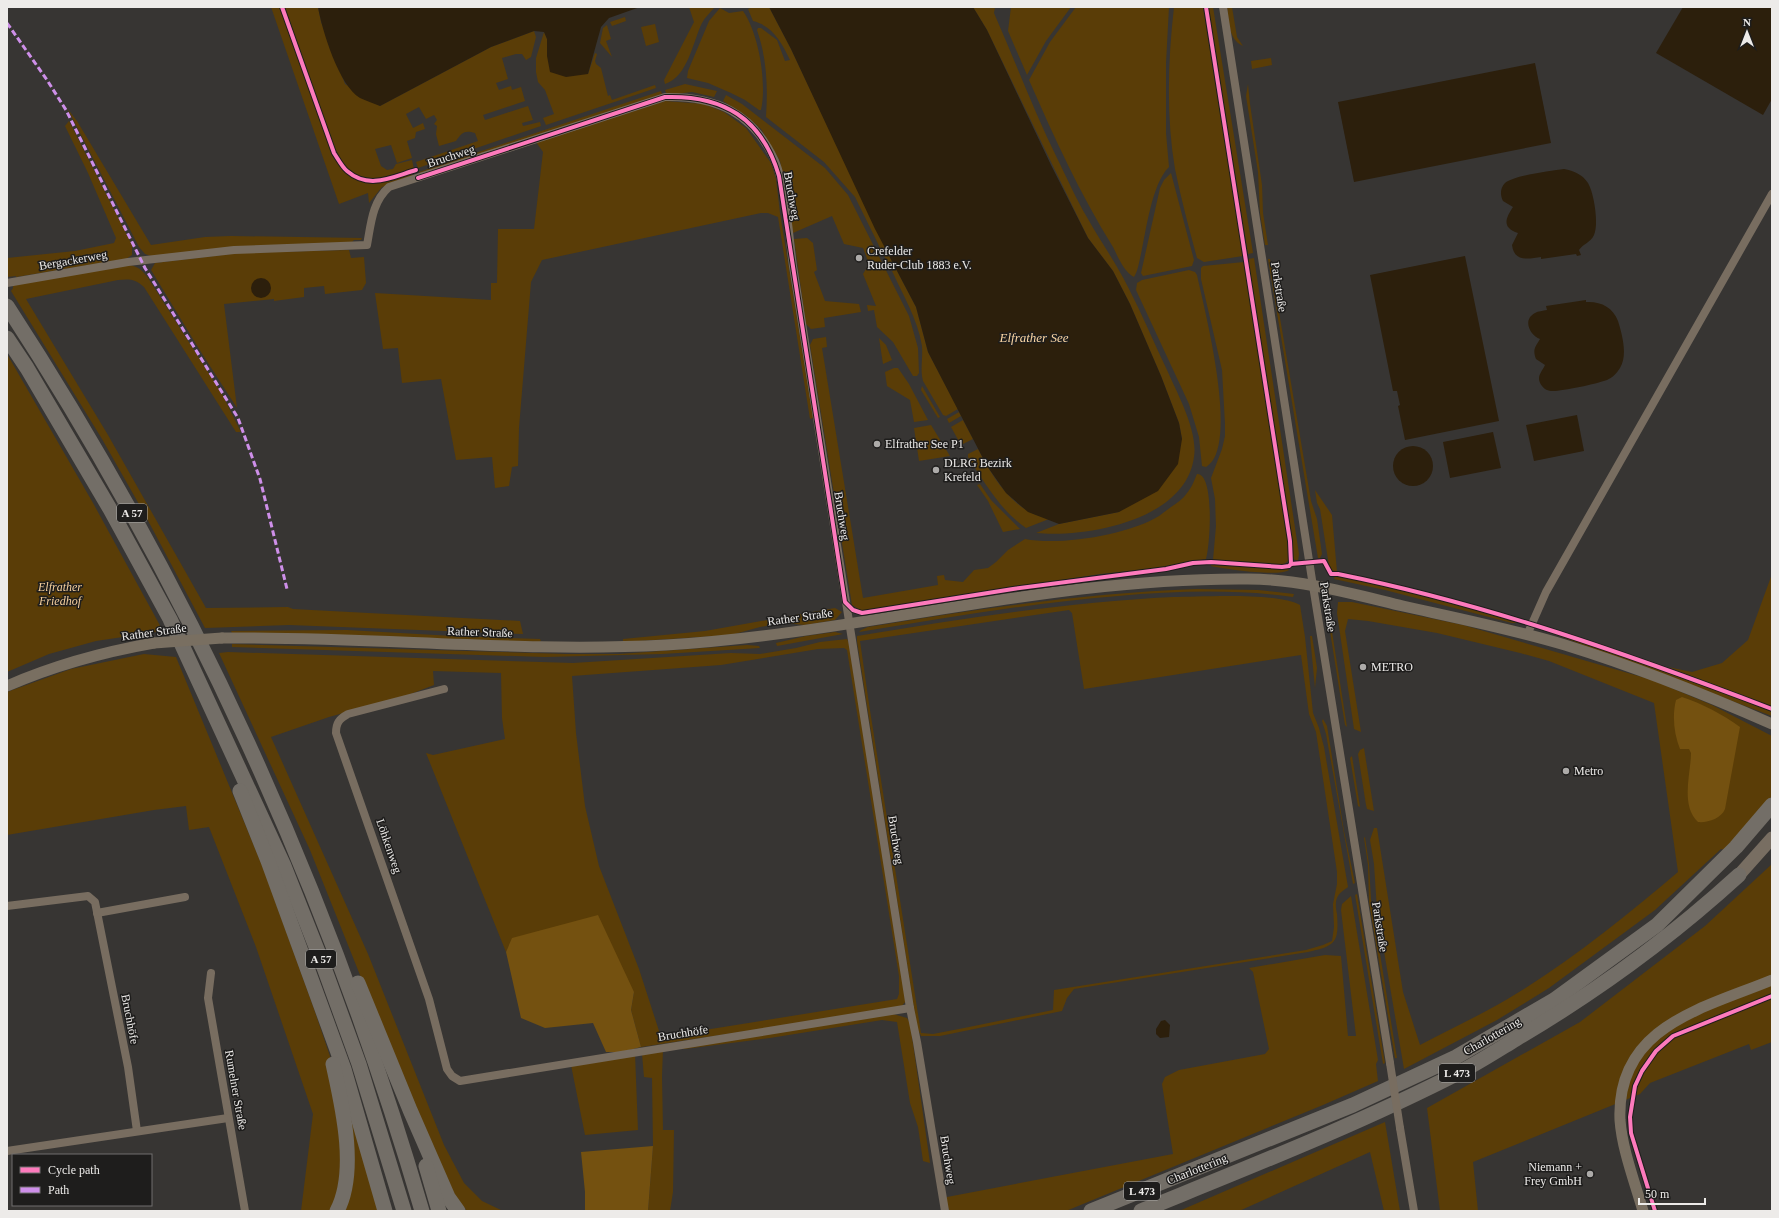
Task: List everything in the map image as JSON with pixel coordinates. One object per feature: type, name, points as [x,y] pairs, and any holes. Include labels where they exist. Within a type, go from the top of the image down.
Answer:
[{"type":"highway","name":"A 57","points":[[7,306],[41,358],[106,467],[179,599],[241,729],[301,861],[333,941],[402,1140],[422,1211]]},
{"type":"highway","name":"A 57","points":[[7,338],[27,368],[110,509],[170,619],[216,716],[284,866],[322,962],[359,1064],[404,1211]]},
{"type":"highway","points":[[216,716],[219,739],[268,861],[302,959],[344,1069],[385,1211]]},
{"type":"highway","name":"Charlottering","points":[[1091,1211],[1353,1105],[1456,1057],[1554,1000],[1657,925],[1736,847],[1772,805]]},
{"type":"highway","name":"Charlottering","points":[[1141,1211],[1359,1120],[1463,1070],[1562,1012],[1617,975],[1669,936],[1739,875]]},
{"type":"highway","points":[[333,941],[354,973],[410,1110],[448,1197],[458,1211]]},
{"type":"highway","points":[[302,959],[333,1064],[348,1146],[346,1180],[336,1211]]},
{"type":"highway","points":[[410,1110],[439,1211]]},
{"type":"main road","name":"Rather Straße","points":[[7,686],[47,669],[74,660],[154,643],[222,638],[282,638],[517,647],[599,647],[714,641],[850,623],[1025,595],[1108,585],[1184,580],[1253,579],[1313,586],[1527,635],[1567,646],[1702,693],[1772,724]]},
{"type":"main road","name":"Charlottering","points":[[1739,875],[1772,838]]},
{"type":"main road","points":[[1643,1211],[1625,1147],[1620,1121],[1620,1100],[1625,1080],[1632,1064],[1642,1049],[1655,1035],[1669,1024],[1685,1015],[1772,980]]},
{"type":"street","name":"Parkstraße","points":[[1222,7],[1313,586],[1414,1211]]},
{"type":"street","name":"Bruchweg","points":[[142,260],[234,250],[367,245],[373,213],[380,195],[389,188],[665,97],[687,96],[711,101],[730,109],[750,123],[763,140],[775,161],[779,176],[910,1008],[945,1211]]},
{"type":"street","points":[[1527,635],[1546,592],[1772,194]]},
{"type":"street","name":"Bergackerweg","points":[[7,283],[142,260]]},
{"type":"street","name":"Löhkenweg","points":[[444,689],[348,714],[341,718],[336,725],[336,733],[429,999],[447,1068],[452,1076],[460,1081]]},
{"type":"street","name":"Bruchhöfe","points":[[7,906],[88,896],[95,902],[128,1067],[137,1130]]},
{"type":"street","points":[[97,913],[185,897]]},
{"type":"street","name":"Rumelner Straße","points":[[211,973],[208,998],[245,1211]]},
{"type":"street","name":"Bruchhöfe","points":[[460,1081],[910,1008]]},
{"type":"street","points":[[7,1151],[137,1130],[228,1118]]},
{"type":"green space","points":[[271,7],[318,7],[321,22],[345,84],[380,106],[491,47],[534,31],[536,37],[531,57],[526,60],[522,54],[516,54],[502,58],[508,79],[496,83],[499,90],[511,86],[512,90],[521,87],[525,101],[483,115],[485,120],[528,106],[533,120],[522,123],[523,126],[540,122],[541,126],[418,168],[416,162],[478,141],[475,133],[466,132],[456,141],[439,146],[436,134],[437,126],[434,124],[437,120],[434,115],[426,119],[419,107],[406,114],[413,128],[423,123],[425,129],[416,132],[415,138],[407,141],[412,158],[397,163],[391,145],[375,149],[381,166],[387,170],[393,169],[396,164],[412,160],[414,169],[380,178],[380,182],[412,174],[413,178],[382,187],[369,203],[368,193],[339,204]]},
{"type":"green space","points":[[689,7],[714,8],[702,23],[689,58],[679,74],[673,80],[665,84],[664,80],[694,22]]},
{"type":"green space","points":[[753,7],[769,7],[791,49],[894,266],[890,268],[855,197],[824,162],[766,117],[766,73],[763,52],[757,30],[758,28],[761,28],[777,40],[785,61],[790,60],[784,47],[776,36],[760,23],[753,21],[748,9]]},
{"type":"green space","points":[[973,7],[995,7],[994,13],[1032,104],[1080,204],[1093,228],[1119,269],[1133,297],[1186,413],[1193,436],[1194,457],[1187,479],[1173,496],[1154,510],[1131,520],[1106,528],[1057,534],[1036,533],[1059,524],[1119,512],[1182,439],[1179,423],[1161,376],[1130,304],[1113,271],[1088,238],[987,30]]},
{"type":"green space","points":[[1011,7],[1071,7],[1046,41],[1027,75],[1008,31]]},
{"type":"green space","points":[[1076,7],[1169,7],[1166,63],[1166,133],[1169,167],[1163,174],[1154,195],[1138,266],[1134,277],[1127,272],[1089,207],[1029,80],[1050,42]]},
{"type":"green space","points":[[1174,7],[1203,7],[1243,256],[1204,262],[1197,258],[1175,169],[1170,129],[1169,68]]},
{"type":"green space","points":[[1208,7],[1213,7],[1253,253],[1248,254]]},
{"type":"green space","points":[[1227,7],[1232,7],[1237,37],[1243,46],[1234,39],[1230,29]]},
{"type":"green space","points":[[720,8],[729,13],[743,11],[749,21],[757,45],[762,73],[763,99],[761,110],[745,100],[708,83],[687,78],[688,71],[709,21]]},
{"type":"green space","points":[[625,17],[626,21],[612,26],[610,22]]},
{"type":"green space","points":[[655,24],[659,42],[646,46],[641,27]]},
{"type":"green space","points":[[607,25],[611,39],[606,41],[612,57],[600,43],[603,28]]},
{"type":"green space","points":[[544,32],[547,39],[588,74],[595,53],[597,54],[595,61],[601,68],[608,96],[610,95],[612,100],[655,85],[656,88],[546,125],[543,118],[554,114],[545,90],[538,82],[536,72],[536,58]]},
{"type":"green space","points":[[1271,58],[1272,65],[1252,69],[1251,61]]},
{"type":"green space","points":[[685,84],[717,91],[714,97],[692,92],[667,95],[665,90]]},
{"type":"green space","points":[[1248,84],[1262,185],[1263,213],[1268,245],[1265,245],[1260,213],[1258,172],[1246,96]]},
{"type":"green space","points":[[661,91],[662,94],[420,175],[419,172]]},
{"type":"green space","points":[[726,95],[742,104],[825,168],[848,195],[909,316],[918,348],[919,373],[917,376],[913,376],[893,342],[877,327],[874,310],[868,311],[867,305],[876,306],[863,274],[869,264],[863,248],[844,244],[832,216],[793,233],[780,161],[761,129],[745,115],[723,101]]},
{"type":"green space","points":[[665,101],[704,104],[724,112],[746,128],[771,163],[776,179],[780,213],[813,418],[810,419],[778,217],[768,213],[761,213],[542,260],[531,282],[519,428],[518,466],[512,467],[509,486],[495,488],[492,457],[456,460],[441,379],[402,383],[398,348],[383,349],[375,293],[491,300],[491,283],[497,283],[498,229],[534,229],[543,152],[536,142]]},
{"type":"green space","points":[[67,108],[77,121],[151,245],[205,237],[231,236],[362,238],[361,240],[354,240],[351,243],[151,256],[145,254],[139,247]]},
{"type":"green space","points":[[69,121],[132,245],[132,255],[126,259],[16,277],[7,277],[7,258],[75,251],[114,243],[116,238],[88,173],[65,126]]},
{"type":"green space","points":[[1171,173],[1194,260],[1192,266],[1143,276],[1141,273],[1160,188],[1164,180]]},
{"type":"green space","points":[[807,238],[813,243],[817,270],[814,272],[825,301],[859,304],[861,312],[824,318],[825,327],[811,329],[806,324],[794,239]]},
{"type":"green space","points":[[349,250],[351,258],[364,257],[366,283],[362,290],[325,294],[324,286],[304,288],[304,297],[274,301],[274,299],[224,304],[237,408],[151,270],[155,263],[239,253]]},
{"type":"green space","points":[[1254,258],[1299,554],[1298,561],[1293,559],[1293,548],[1248,259]]},
{"type":"green space","points":[[1268,259],[1270,259],[1311,501],[1317,519],[1322,554],[1320,558],[1318,558]]},
{"type":"green space","points":[[1244,262],[1288,538],[1288,561],[1283,565],[1213,560],[1216,526],[1215,499],[1211,478],[1222,449],[1225,436],[1225,424],[1222,370],[1201,279],[1201,268],[1203,266]]},
{"type":"green space","points":[[130,265],[139,269],[148,278],[222,394],[241,432],[236,432],[144,287],[138,282],[118,280],[26,299],[108,435],[206,608],[288,607],[293,609],[520,621],[523,634],[289,625],[205,628],[144,513],[102,439],[11,291],[13,285]]},
{"type":"green space","points":[[896,269],[916,307],[928,352],[958,409],[946,416],[943,415],[923,381],[922,346],[920,336],[910,308],[892,271]]},
{"type":"green space","points":[[1189,270],[1195,272],[1197,275],[1212,345],[1220,407],[1220,434],[1216,455],[1206,467],[1202,466],[1199,437],[1189,404],[1136,290],[1137,283],[1142,280]]},
{"type":"green space","points":[[826,337],[827,347],[822,348],[863,598],[938,585],[937,576],[944,575],[945,580],[963,582],[974,570],[988,568],[1008,550],[1025,539],[1040,541],[1075,540],[1130,529],[1159,516],[1182,499],[1193,484],[1197,474],[1203,477],[1207,485],[1209,497],[1210,527],[1206,559],[1167,567],[1100,574],[862,611],[852,605],[810,345],[813,339]]},
{"type":"green space","points":[[879,338],[886,345],[892,360],[883,364]]},
{"type":"green space","name":"Elfrather Friedhof","points":[[7,354],[93,503],[163,631],[96,641],[49,654],[7,672]]},
{"type":"green space","points":[[898,368],[909,384],[928,420],[914,422],[910,400],[887,386],[885,372]]},
{"type":"green space","points":[[922,386],[940,417],[938,418],[921,390]]},
{"type":"green space","points":[[959,412],[961,416],[949,423],[947,419]]},
{"type":"green space","points":[[963,420],[973,439],[961,445],[951,427]]},
{"type":"green space","points":[[931,425],[950,456],[919,461],[914,428]]},
{"type":"green space","points":[[978,449],[999,484],[1012,499],[1030,512],[1049,519],[1026,528],[1008,513],[994,496],[968,457],[968,454]]},
{"type":"green space","points":[[980,484],[991,500],[1020,529],[1003,532],[988,501],[977,485]]},
{"type":"green space","points":[[1315,490],[1332,515],[1337,572],[1331,570],[1329,566],[1320,509],[1317,503]]},
{"type":"green space","points":[[1211,564],[1289,570],[1283,572],[1263,573],[1228,569],[1211,566]]},
{"type":"green space","points":[[1772,574],[1772,707],[1668,667],[1692,672],[1722,663],[1748,640]]},
{"type":"green space","points":[[1338,575],[1392,587],[1509,618],[1521,623],[1512,623],[1385,590],[1334,579],[1335,576]]},
{"type":"green space","points":[[1197,589],[1258,590],[1294,594],[1293,597],[1271,594],[1206,592],[1118,596],[1020,607],[859,632],[868,627],[1032,603],[1114,594]]},
{"type":"green space","points":[[1239,596],[1275,598],[1300,605],[1313,713],[1324,747],[1348,887],[1340,893],[1336,900],[1336,937],[1330,945],[1308,952],[1074,989],[1067,998],[1062,1011],[940,1036],[921,1036],[917,1028],[857,636],[1015,612],[1133,599]],"holes":[[[1069,610],[1072,613],[1084,689],[1301,655],[1309,714],[1316,732],[1337,872],[1337,884],[1333,904],[1334,927],[1332,941],[1306,950],[1054,990],[1053,1010],[933,1034],[921,1033],[860,641]]]},
{"type":"green space","points":[[1338,602],[1352,602],[1463,625],[1652,680],[1712,705],[1772,736],[1772,796],[1725,850],[1721,849],[1655,910],[1549,988],[1497,1020],[1404,1069],[1377,910],[1374,864],[1370,840],[1374,828],[1377,828],[1403,992],[1420,1045],[1488,1010],[1538,980],[1610,928],[1678,872],[1654,703],[1549,661],[1520,653],[1437,633],[1348,619],[1345,631],[1361,732],[1354,729],[1337,613]]},
{"type":"green space","points":[[835,608],[842,612],[835,620],[805,625],[784,623],[760,627],[731,635],[623,642],[623,639],[705,631]]},
{"type":"green space","points":[[1328,619],[1330,619],[1347,727],[1345,725]]},
{"type":"green space","points":[[347,630],[540,639],[541,641],[232,633],[231,631]]},
{"type":"green space","points":[[1543,630],[1686,677],[1772,712],[1772,716]]},
{"type":"green space","points":[[835,632],[843,634],[777,646],[776,643],[806,636]]},
{"type":"green space","points":[[1310,636],[1312,636],[1317,668],[1315,688]]},
{"type":"green space","points":[[847,639],[849,643],[906,1001],[900,1008],[641,1047],[631,1010],[634,992],[513,938],[506,952],[426,753],[433,755],[505,739],[502,718],[501,673],[433,671],[434,685],[408,695],[329,717],[271,737],[368,954],[444,1145],[464,1183],[482,1201],[503,1211],[467,1211],[450,1189],[378,1020],[310,850],[219,653],[228,652],[573,663],[731,653],[760,654],[820,642]],"holes":[[[844,648],[847,650],[899,976],[899,994],[897,999],[661,1037],[639,969],[599,866],[585,806],[576,733],[572,676],[721,665],[818,649]]]},
{"type":"green space","points":[[232,644],[566,654],[619,654],[747,645],[759,646],[760,648],[662,654],[545,657],[232,647]]},
{"type":"green space","points":[[144,654],[176,657],[264,870],[314,1009],[375,1189],[379,1211],[301,1211],[313,1114],[256,947],[209,827],[189,830],[186,806],[7,835],[7,692],[71,669]]},
{"type":"green space","points":[[1323,719],[1327,726],[1344,831],[1355,883],[1353,884],[1326,734],[1322,721]]},
{"type":"green space","points":[[1364,748],[1374,811],[1367,809],[1366,805],[1358,754],[1360,750]]},
{"type":"green space","points":[[1352,756],[1360,807],[1358,806],[1350,758]]},
{"type":"green space","points":[[1365,837],[1369,864],[1371,899],[1397,1058],[1395,1058],[1369,902],[1368,865]]},
{"type":"green space","points":[[1772,864],[1772,1042],[1751,1050],[1749,1044],[1650,1083],[1640,1094],[1473,1162],[1478,1211],[1440,1211],[1427,1108],[1580,1022],[1705,926]]},
{"type":"green space","points":[[1357,894],[1385,1063],[1383,1064],[1355,895]]},
{"type":"green space","points":[[1351,896],[1378,1060],[1376,1064],[1378,1081],[1066,1211],[949,1210],[946,1203],[947,1197],[1173,1154],[1162,1084],[1165,1077],[1179,1070],[1265,1054],[1269,1049],[1253,972],[1249,968],[1325,955],[1341,956],[1348,1036],[1356,1036],[1341,910],[1342,904]]},
{"type":"green space","points":[[893,1014],[907,1018],[910,1023],[930,1163],[923,1161],[918,1127],[910,1103],[897,1022],[882,1020],[770,1038],[685,1049],[673,1048]]},
{"type":"green space","points":[[663,1049],[663,1130],[674,1130],[673,1192],[670,1211],[648,1211],[653,1146],[652,1078],[644,1077],[642,1054]]},
{"type":"green space","points":[[635,1054],[638,1130],[585,1135],[571,1065]]},
{"type":"green space","points":[[1385,1122],[1400,1211],[1384,1211],[1370,1152],[1239,1211],[1179,1211]]},
{"type":"shaded area","points":[[1682,697],[1712,710],[1740,727],[1725,809],[1717,818],[1705,822],[1698,822],[1689,807],[1688,789],[1691,753],[1689,749],[1680,749],[1676,737],[1674,712],[1676,700]]},
{"type":"shaded area","points":[[598,915],[634,992],[631,1010],[641,1047],[622,1052],[606,1052],[593,1023],[545,1028],[521,1018],[506,952],[512,938]]},
{"type":"shaded area","points":[[653,1146],[648,1211],[585,1211],[585,1192],[581,1152]]},
{"type":"water","points":[[318,7],[640,7],[609,18],[601,27],[588,74],[566,77],[550,72],[547,56],[547,39],[544,32],[534,31],[491,47],[380,106],[360,98],[352,92],[345,82],[333,57],[323,29]]},
{"type":"water","name":"Elfrather See","points":[[769,7],[973,7],[987,30],[1051,165],[1088,238],[1113,271],[1130,304],[1161,376],[1179,423],[1182,439],[1178,464],[1158,491],[1119,512],[1059,524],[1028,512],[1006,493],[987,466],[928,352],[916,307],[875,229],[791,49]]},
{"type":"water","points":[[1683,7],[1772,7],[1772,99],[1763,115],[1656,53]]},
{"type":"water","points":[[1535,63],[1551,143],[1354,182],[1338,102]]},
{"type":"water","points":[[1564,169],[1580,175],[1588,183],[1594,201],[1596,216],[1594,235],[1579,250],[1581,255],[1577,256],[1576,254],[1541,259],[1541,257],[1527,259],[1519,257],[1513,250],[1512,245],[1518,233],[1509,228],[1506,222],[1513,207],[1503,201],[1501,196],[1502,187],[1510,180],[1533,174]]},
{"type":"water","points":[[1465,256],[1499,421],[1405,440],[1398,406],[1400,405],[1397,391],[1393,391],[1370,275]]},
{"type":"water","points":[[261,278],[268,281],[271,288],[268,295],[261,298],[254,295],[251,288],[254,281]]},
{"type":"water","points":[[1586,300],[1586,302],[1605,306],[1616,316],[1624,344],[1624,357],[1620,368],[1611,378],[1607,380],[1564,390],[1546,390],[1539,380],[1545,365],[1536,359],[1534,353],[1540,339],[1531,331],[1528,323],[1529,319],[1536,312],[1547,310],[1546,306]]},
{"type":"water","points":[[1577,415],[1584,451],[1534,461],[1526,425]]},
{"type":"water","points":[[1493,432],[1501,468],[1450,478],[1443,442]]},
{"type":"water","points":[[1413,446],[1421,448],[1427,452],[1431,458],[1433,466],[1431,474],[1427,480],[1421,484],[1413,486],[1405,484],[1399,480],[1395,474],[1393,466],[1395,458],[1399,452],[1405,448]]},
{"type":"water","points":[[1165,1020],[1170,1025],[1169,1037],[1160,1038],[1156,1034],[1156,1029],[1161,1021]]},
{"type":"marked path","points":[[7,23],[66,110],[145,268],[238,418],[260,479],[287,589]]},
{"type":"cycle path","points":[[282,7],[334,153],[343,167],[355,177],[372,181],[381,180],[416,170]]},
{"type":"cycle path","points":[[1206,7],[1290,541],[1291,564]]},
{"type":"cycle path","points":[[418,178],[665,97],[686,97],[705,100],[722,106],[737,114],[751,125],[762,139],[772,156],[779,176],[845,602],[853,610],[862,613],[1013,589],[1166,569],[1193,563],[1211,562],[1282,567],[1289,566],[1291,564],[1324,561],[1331,574],[1338,574],[1394,586],[1449,600],[1558,632],[1665,669],[1772,709]]},
{"type":"cycle path","points":[[1655,1211],[1631,1133],[1630,1117],[1635,1086],[1642,1071],[1656,1051],[1673,1036],[1772,996]]},
{"type":"place","name":"Crefelder Ruder-Club 1883 e.V.","points":[[859,258]]},
{"type":"place","name":"Elfrather See P1","points":[[877,444]]},
{"type":"place","name":"DLRG Bezirk Krefeld","points":[[936,470]]},
{"type":"place","name":"METRO","points":[[1363,667]]},
{"type":"place","name":"Metro","points":[[1566,771]]},
{"type":"place","name":"Niemann + Frey GmbH","points":[[1590,1174]]}]
